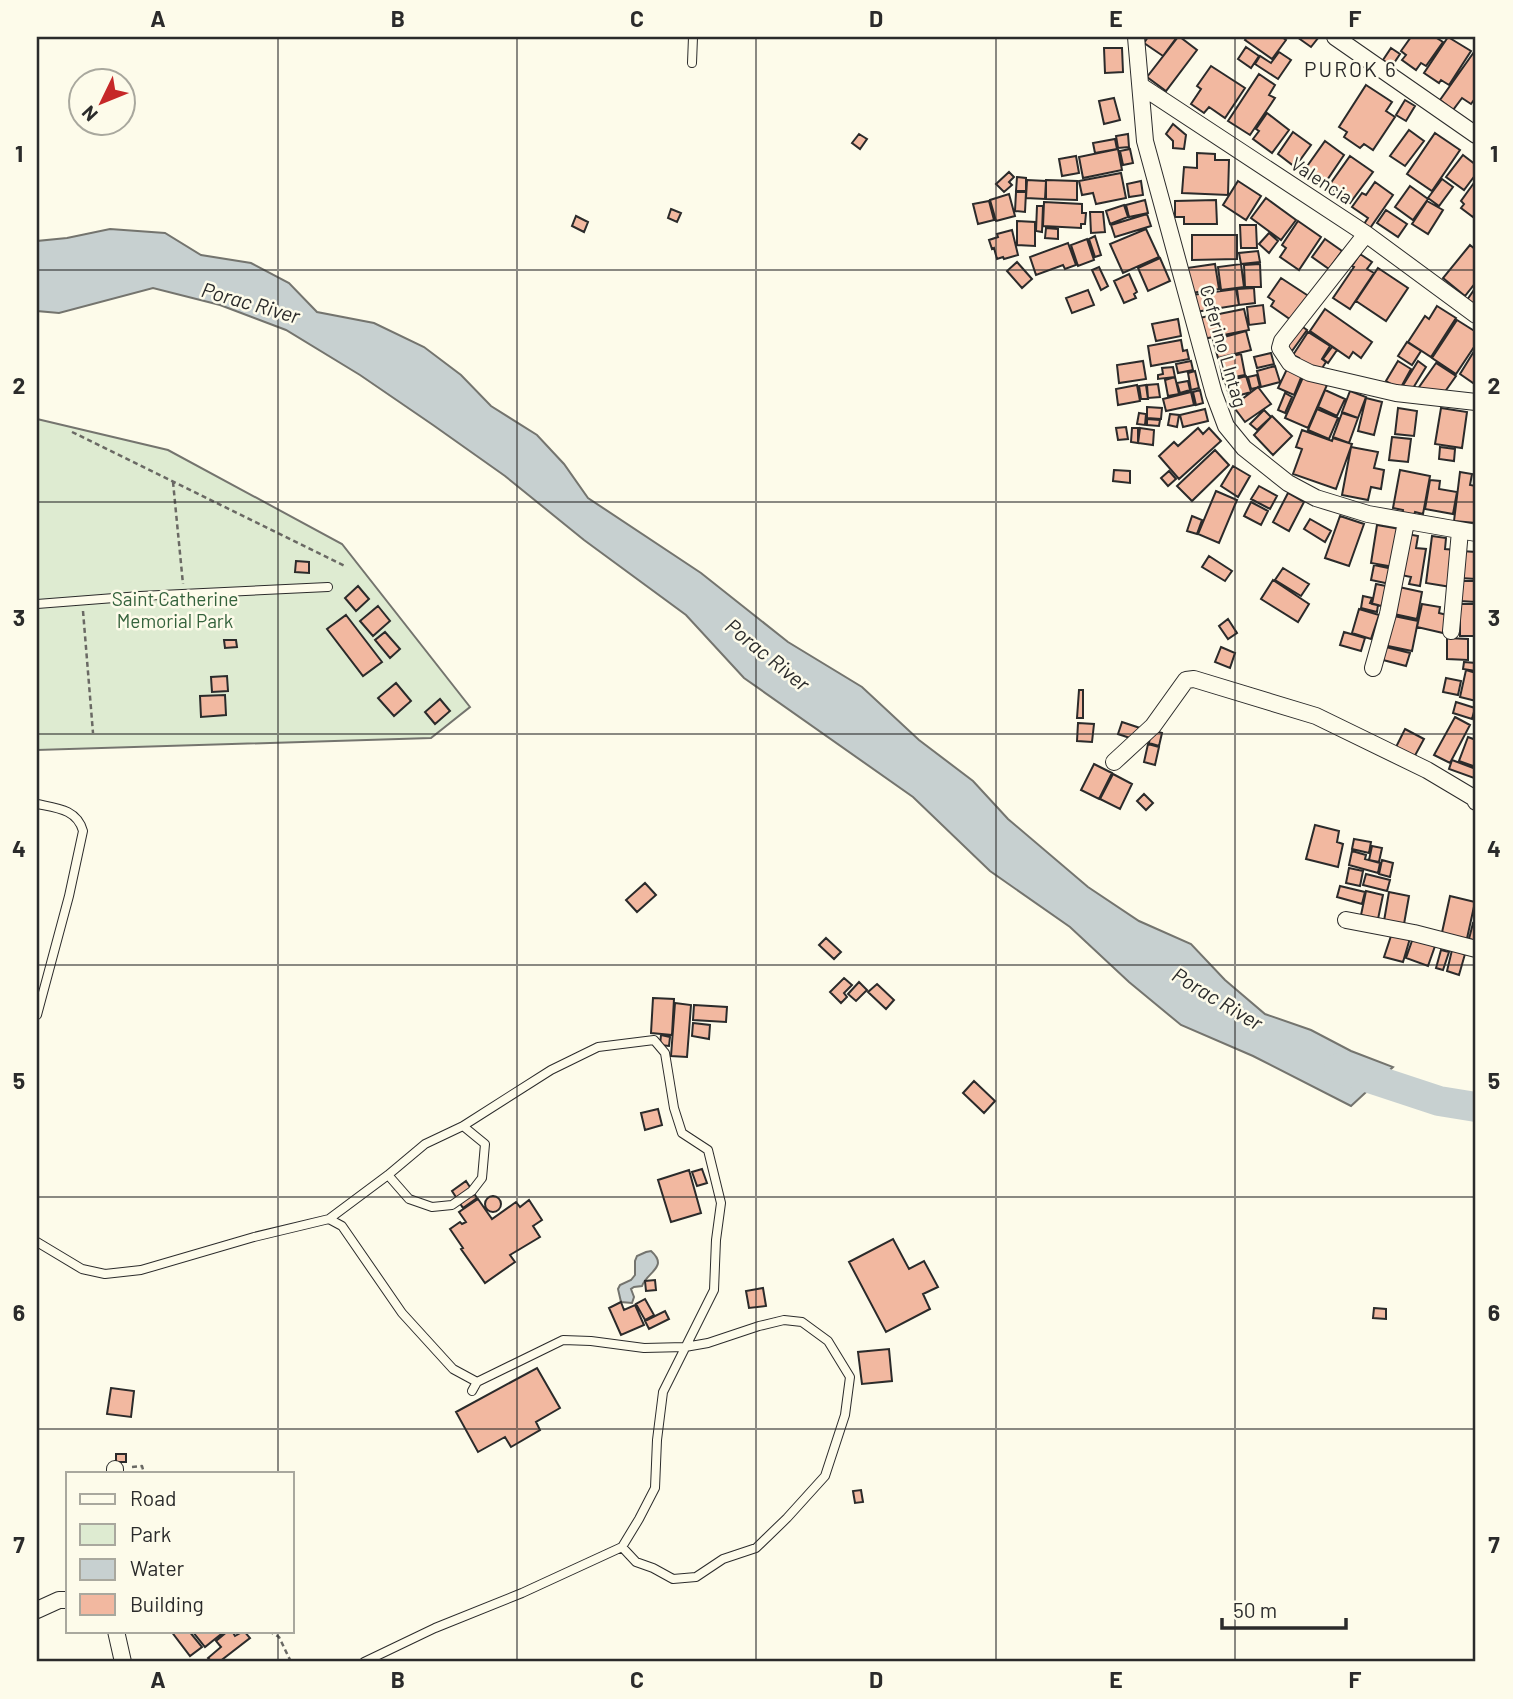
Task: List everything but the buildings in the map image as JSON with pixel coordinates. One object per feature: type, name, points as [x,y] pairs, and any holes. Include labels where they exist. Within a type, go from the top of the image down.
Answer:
[{"type":"street","name":"Ceferino LIntag","points":[[1136,37],[1145,142],[1214,394],[1226,426],[1244,449],[1288,483],[1316,498],[1368,514],[1468,532]]},
{"type":"street","points":[[1335,37],[1476,135]]},
{"type":"street","name":"Valencia","points":[[1141,86],[1366,234],[1476,315]]},
{"type":"street","points":[[1366,234],[1282,341],[1280,348],[1284,357],[1310,373],[1396,393],[1476,402]]},
{"type":"street","points":[[1373,668],[1388,614],[1406,522]]},
{"type":"street","points":[[1451,631],[1468,532]]},
{"type":"street","points":[[1114,762],[1153,726],[1186,680],[1194,679],[1315,716],[1427,769],[1476,802]]},
{"type":"street","points":[[1346,920],[1414,933],[1476,949]]},
{"type":"street","points":[[37,1610],[59,1600],[66,1600]]},
{"type":"street","points":[[116,1632],[123,1662]]},
{"type":"lane","points":[[692,63],[693,37]]},
{"type":"lane","points":[[37,604],[328,587]]},
{"type":"lane","points":[[37,804],[68,812],[80,821],[83,831],[69,896],[37,1015]]},
{"type":"lane","points":[[37,1242],[82,1269],[105,1274],[141,1270],[254,1237],[329,1219],[425,1144],[463,1126],[551,1070],[598,1047],[654,1041],[665,1054],[674,1108],[682,1133],[708,1150],[721,1203],[714,1290],[663,1392],[654,1488],[639,1519],[622,1547],[522,1593],[435,1628],[364,1662]]},
{"type":"lane","points":[[388,1175],[409,1199],[432,1207],[452,1205],[472,1191],[482,1178],[485,1144],[463,1126]]},
{"type":"lane","points":[[329,1219],[342,1226],[402,1313],[434,1349],[453,1369],[477,1381]]},
{"type":"lane","points":[[472,1391],[477,1381],[563,1340],[644,1348],[685,1347],[708,1343],[784,1320],[802,1322],[828,1341],[849,1377],[845,1415],[825,1476],[756,1548],[723,1559],[696,1577],[673,1579],[636,1562],[622,1547]]},
{"type":"path","points":[[72,432],[345,566]]},
{"type":"path","points":[[173,482],[183,594]]},
{"type":"path","points":[[82,600],[93,733]]},
{"type":"path","points":[[271,1632],[279,1637],[291,1662]]},
{"type":"green space","name":"Saint Catherine Memorial Park","points":[[37,419],[168,450],[342,544],[470,707],[431,738],[37,750]]},
{"type":"water","points":[[110,229],[165,233],[201,255],[251,263],[289,283],[317,312],[374,323],[424,347],[461,375],[491,406],[537,435],[564,464],[588,498],[701,573],[788,642],[862,687],[919,740],[973,781],[1008,819],[1088,887],[1139,921],[1191,944],[1225,980],[1265,1014],[1311,1030],[1351,1051],[1393,1067],[1351,1106],[1253,1056],[1181,1025],[1129,982],[1070,927],[990,871],[913,797],[744,678],[686,615],[584,540],[505,476],[360,375],[286,330],[220,305],[153,288],[59,313],[37,311],[37,241]]},
{"type":"water","points":[[651,1251],[658,1261],[655,1269],[642,1286],[631,1289],[634,1297],[632,1303],[621,1302],[618,1289],[635,1275],[637,1256]]},
{"type":"waterway","name":"Porac River","points":[[1339,1068],[1439,1101],[1476,1107]]},
{"type":"district","name":"PUROK 6","points":[[1351,68]]}]
